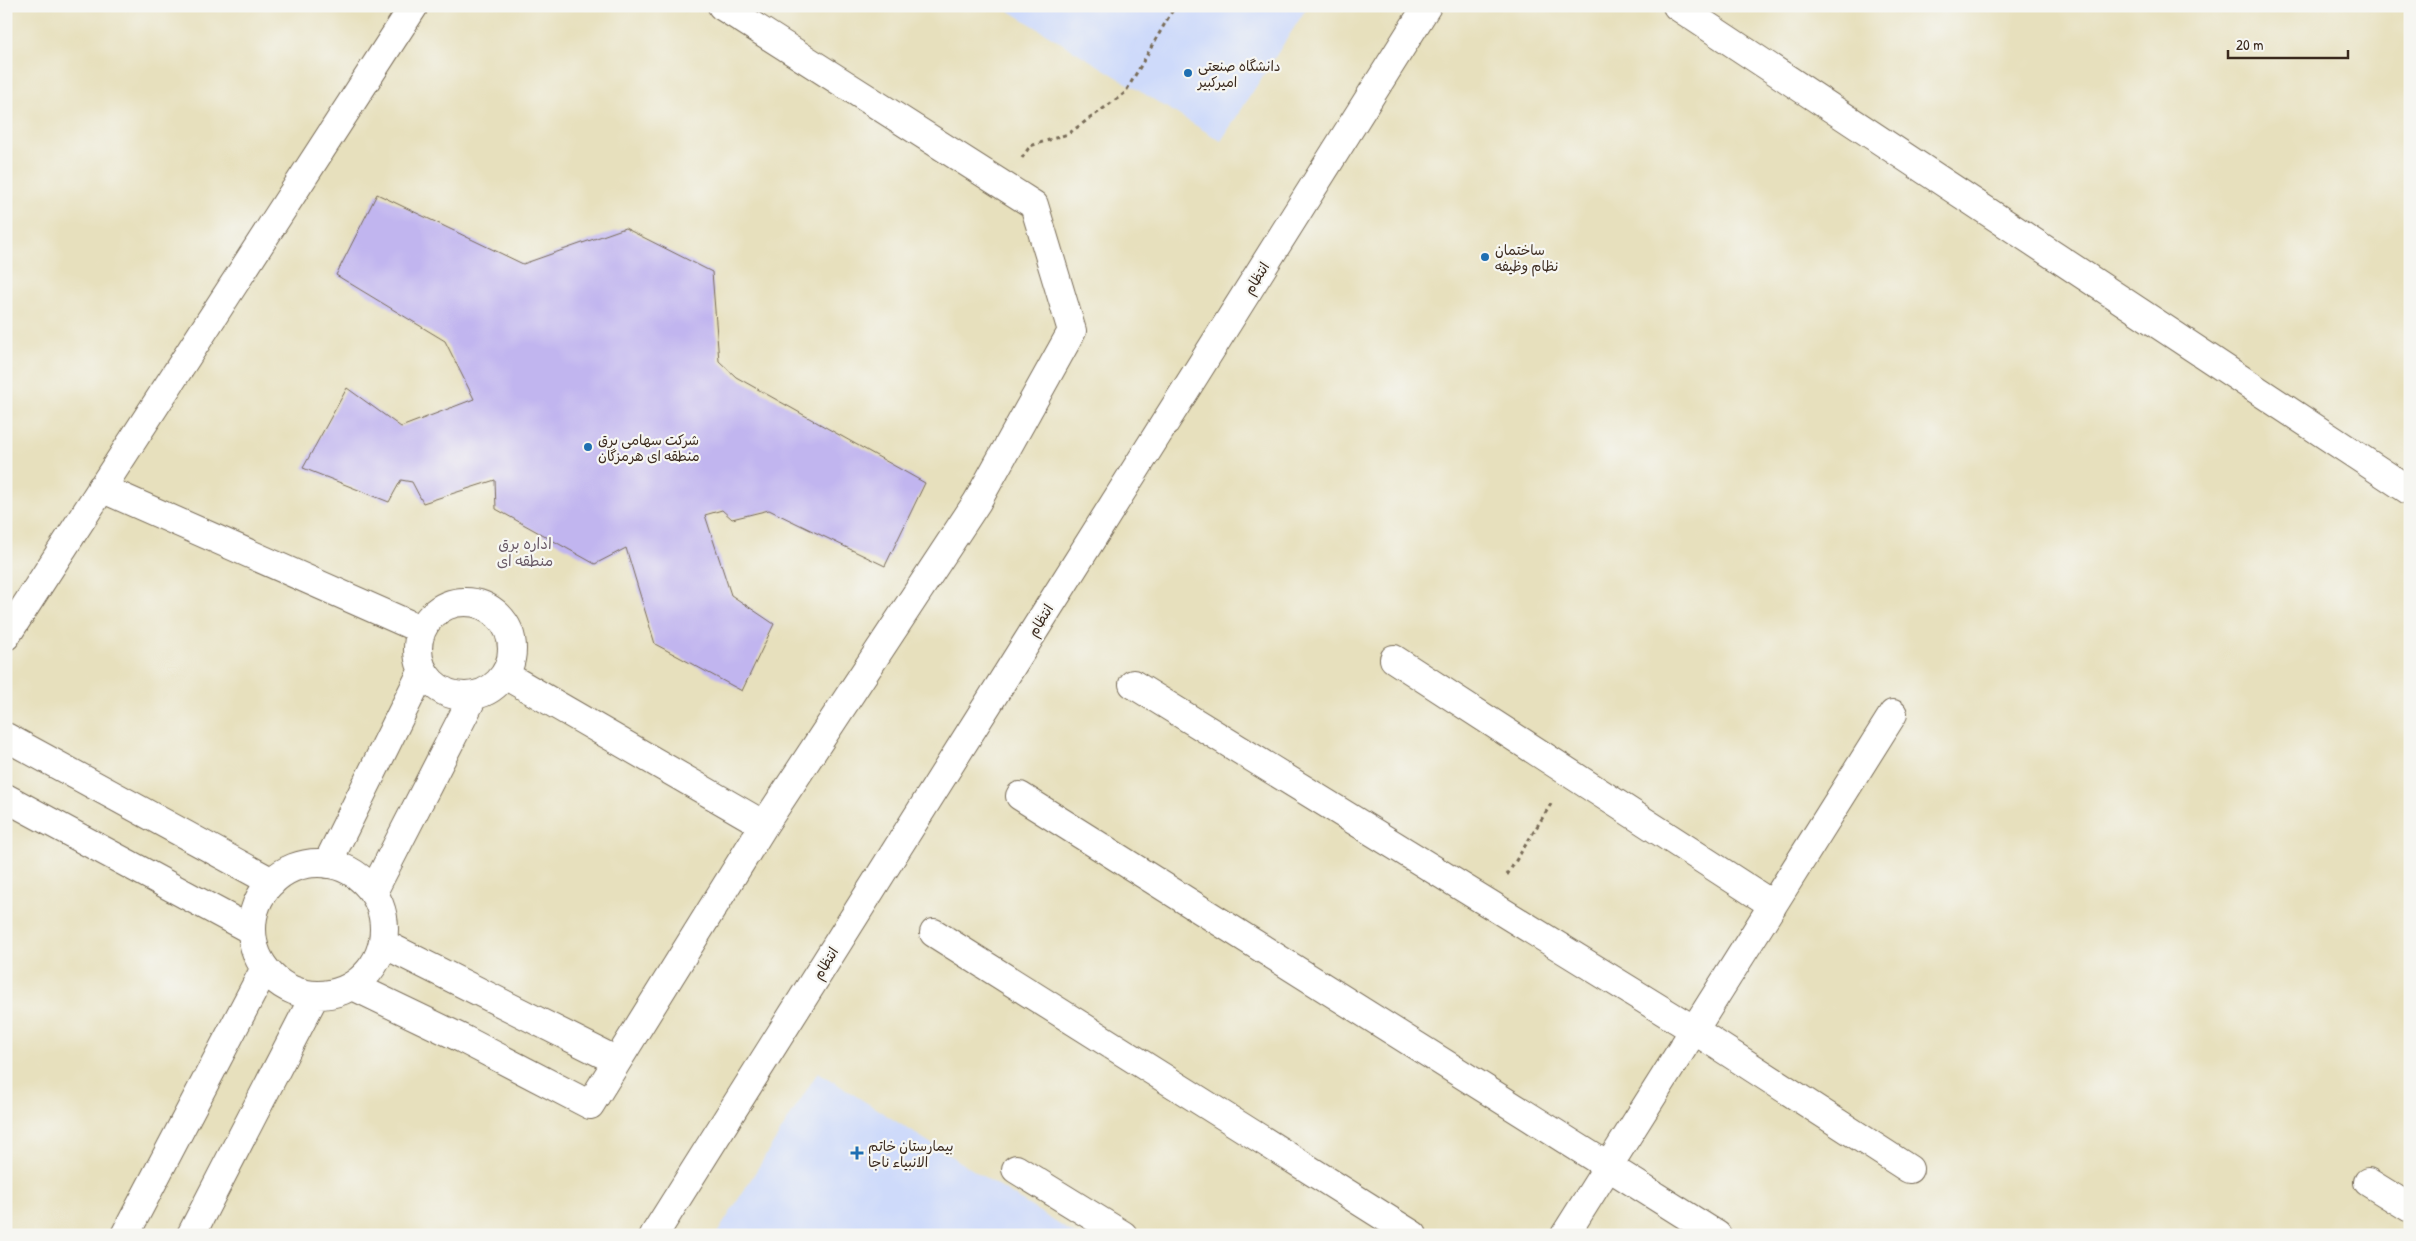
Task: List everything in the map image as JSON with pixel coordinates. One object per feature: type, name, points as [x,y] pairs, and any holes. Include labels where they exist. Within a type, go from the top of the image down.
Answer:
[{"type":"street","points":[[6,636],[414,6]]},
{"type":"street","points":[[353,986],[463,1039],[590,1105],[764,825],[977,502],[1072,331],[1034,206],[722,6]]},
{"type":"street","name":"انتظام","points":[[654,1235],[1427,6]]},
{"type":"street","points":[[1677,6],[2410,491]]},
{"type":"street","points":[[101,488],[422,630]]},
{"type":"street","points":[[458,603],[473,603],[488,608],[500,618],[509,630],[512,645],[511,661],[505,675],[495,686],[474,695],[451,694],[437,686],[423,670],[418,645],[422,630],[431,618],[443,608],[458,603]]},
{"type":"street","points":[[1394,659],[1773,905]]},
{"type":"street","points":[[327,864],[423,670]]},
{"type":"street","points":[[505,675],[764,825]]},
{"type":"street","points":[[1133,684],[1694,1030],[1909,1169]]},
{"type":"street","points":[[373,892],[474,695]]},
{"type":"street","points":[[1565,1235],[1893,714]]},
{"type":"street","points":[[6,738],[272,882]]},
{"type":"street","points":[[1020,796],[1717,1235]]},
{"type":"street","points":[[6,798],[251,930]]},
{"type":"street","points":[[319,862],[327,864],[340,866],[358,876],[373,892],[383,912],[384,944],[379,958],[366,976],[353,986],[325,996],[302,994],[282,985],[264,970],[254,951],[251,930],[254,909],[264,890],[279,874],[297,865],[319,862]]},
{"type":"street","points":[[934,933],[1413,1235]]},
{"type":"street","points":[[384,944],[617,1061]]},
{"type":"street","points":[[126,1235],[264,970]]},
{"type":"street","points":[[191,1235],[315,995]]},
{"type":"street","points":[[1016,1169],[1122,1235]]},
{"type":"street","points":[[2368,1182],[2410,1208]]},
{"type":"path","points":[[1002,186],[1030,146],[1068,134],[1124,93],[1175,6]]},
{"type":"path","points":[[1489,903],[1570,773]]},
{"type":"shaded area","name":"دانشگاه صنعتی امیرکبیر","points":[[1001,6],[1308,6],[1221,141]]},
{"type":"shaded area","name":"بیمارستان خاتم الانبیاء ناجا","points":[[818,1072],[1076,1235],[716,1235]]},
{"type":"building","name":"شرکت سهامی برق منطقه ای هرمزگان","points":[[377,194],[523,264],[625,228],[712,272],[719,361],[736,377],[925,483],[885,566],[769,510],[732,519],[722,510],[705,515],[731,595],[774,624],[742,691],[655,644],[626,548],[595,564],[496,509],[495,480],[423,503],[412,482],[401,480],[389,502],[303,468],[347,388],[401,427],[474,399],[445,341],[336,275]]},
{"type":"place","name":"دانشگاه صنعتی امیرکبیر","points":[[1188,73]]},
{"type":"place","name":"ساختمان نظام وظیفه","points":[[1485,257]]},
{"type":"place","name":"شرکت سهامی برق منطقه ای هرمزگان","points":[[588,447]]},
{"type":"place","name":"بیمارستان خاتم الانبیاء ناجا","points":[[857,1153]]},
{"type":"district","name":"اداره برق منطقه ای","points":[[525,552]]}]
